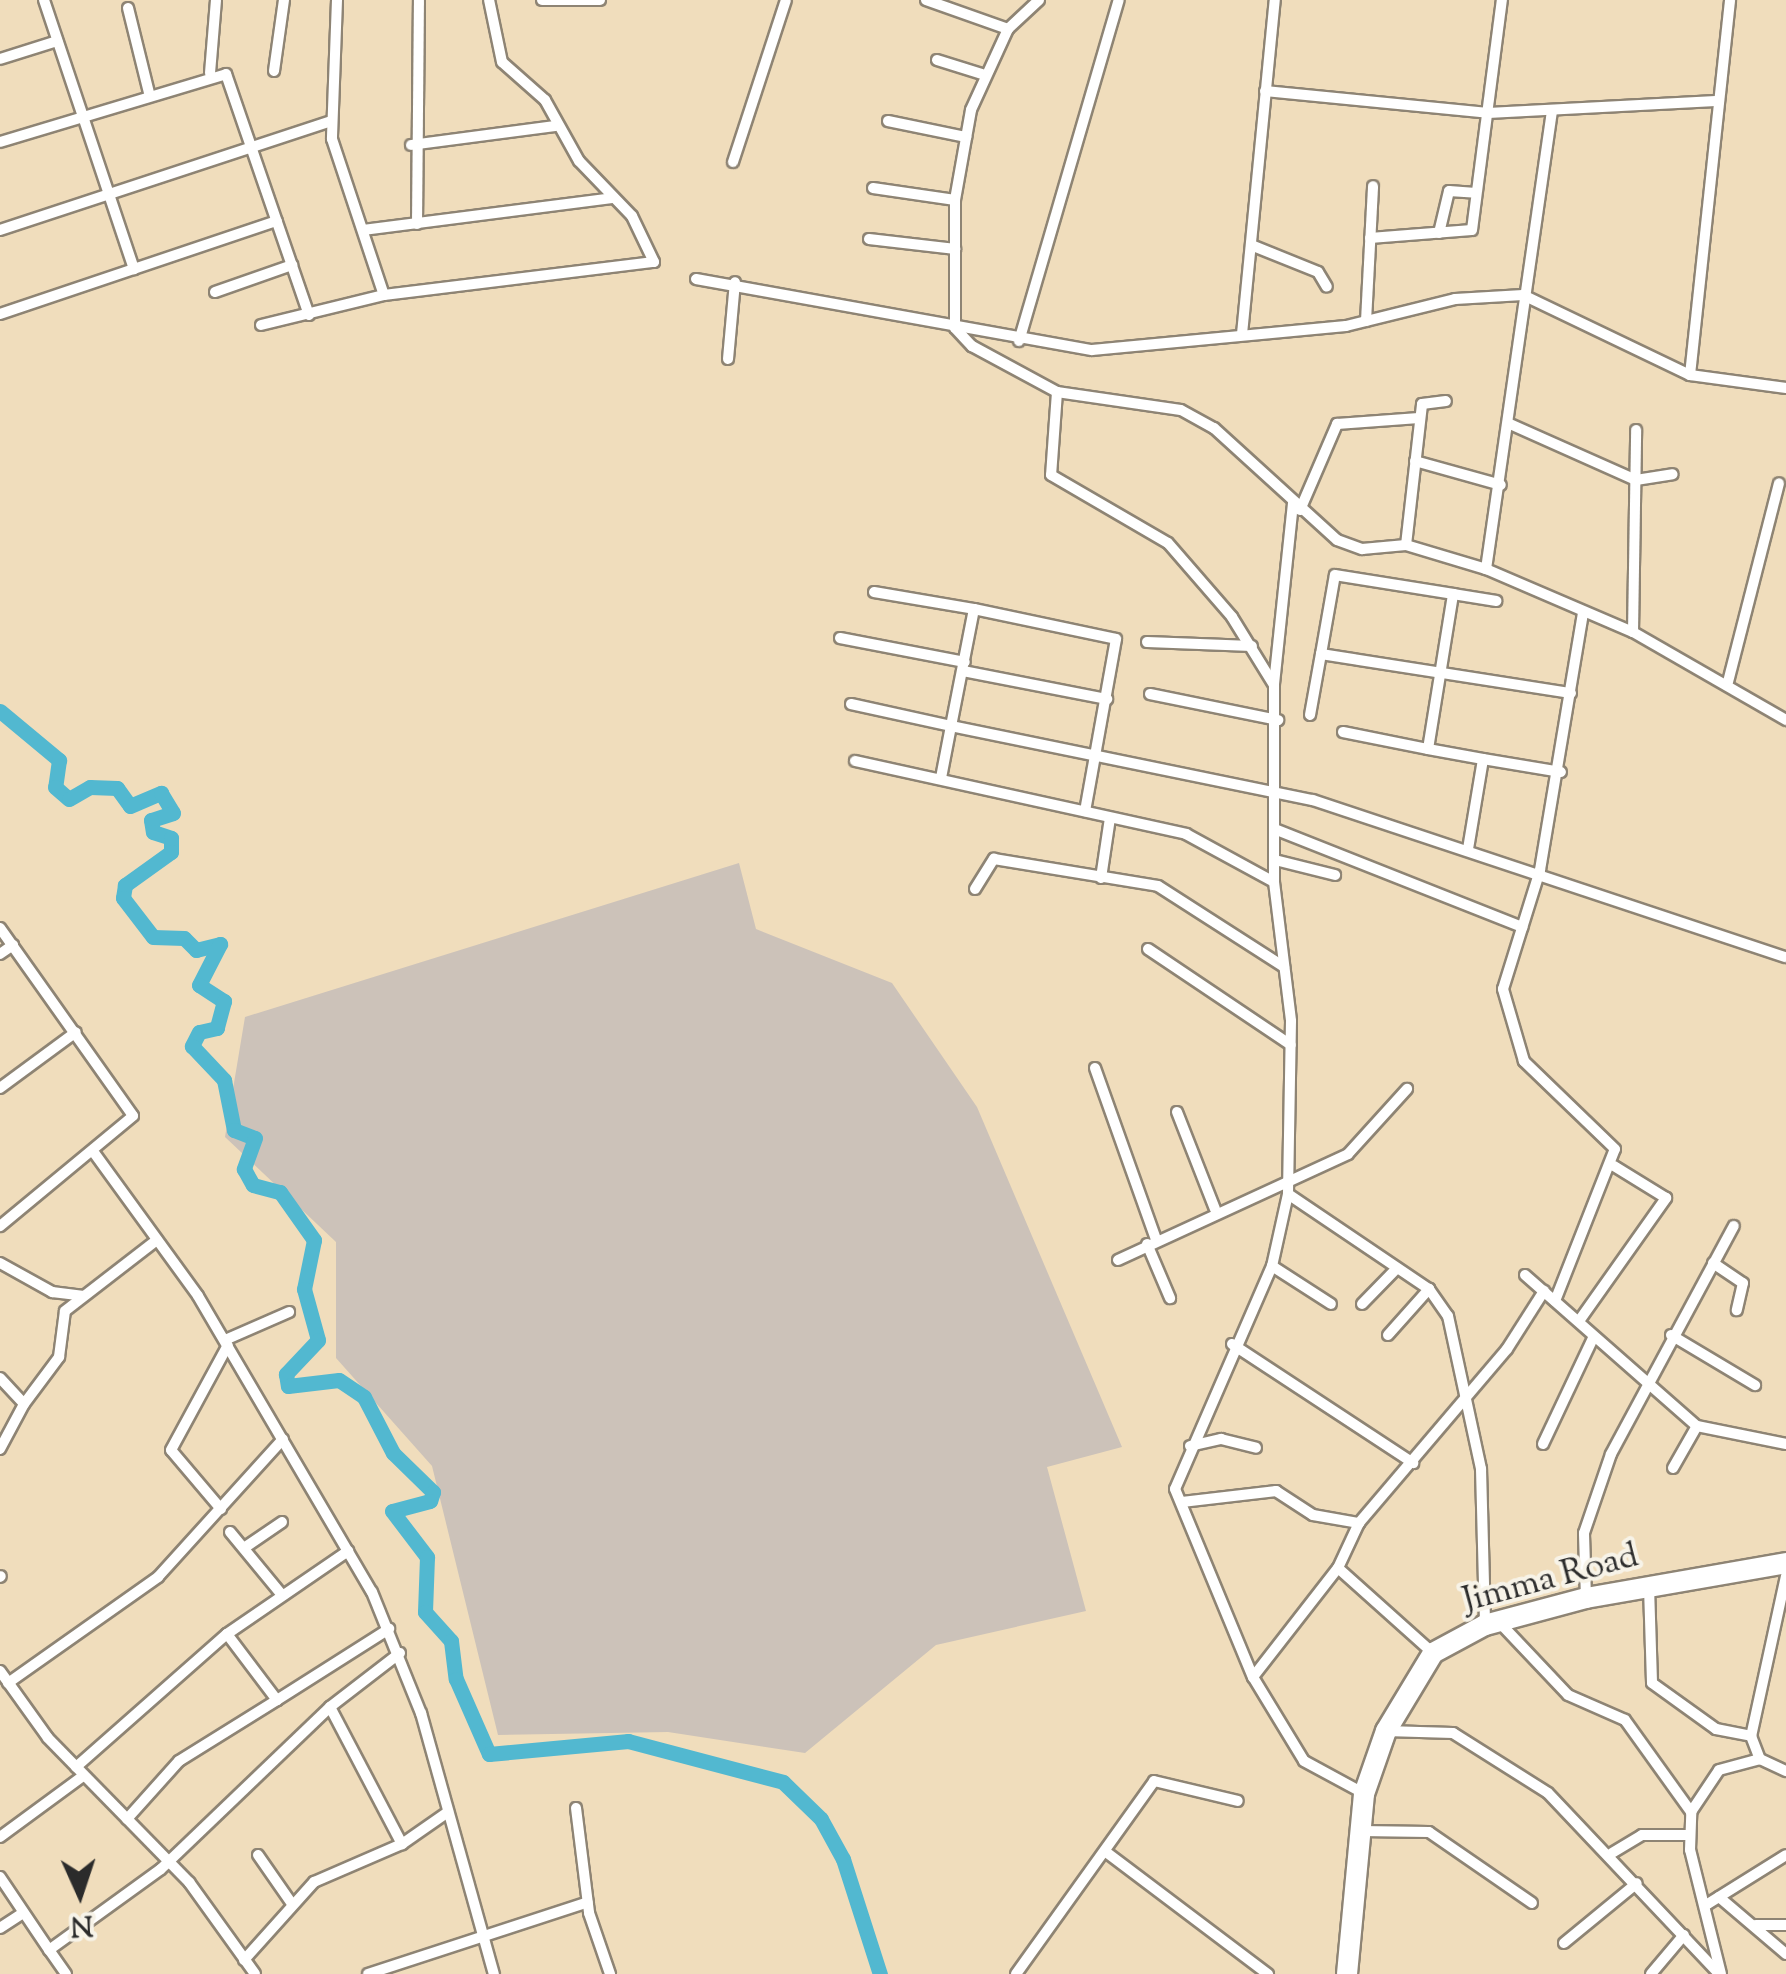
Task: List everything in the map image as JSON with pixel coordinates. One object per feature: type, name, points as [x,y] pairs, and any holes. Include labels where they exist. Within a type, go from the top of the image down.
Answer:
[{"type":"highway","name":"Jimma Road","points":[[1347,1974],[1364,1794],[1386,1731],[1432,1653],[1492,1623],[1586,1598],[1786,1562]]},
{"type":"street","points":[[44,0],[134,269]]},
{"type":"street","points":[[210,74],[216,0]]},
{"type":"street","points":[[274,71],[284,0]]},
{"type":"street","points":[[336,0],[331,120],[384,295]]},
{"type":"street","points":[[417,224],[411,145],[419,0]]},
{"type":"street","points":[[261,325],[384,295],[649,265],[655,252],[556,126],[534,87],[502,62],[489,0]]},
{"type":"street","points":[[542,0],[600,0]]},
{"type":"street","points":[[733,162],[786,0]]},
{"type":"street","points":[[954,328],[955,200],[982,74],[1008,30],[1039,0]]},
{"type":"street","points":[[1018,341],[1119,0]]},
{"type":"street","points":[[1242,334],[1275,0]]},
{"type":"street","points":[[1370,238],[1472,230],[1502,0]]},
{"type":"street","points":[[1690,375],[1716,101],[1730,0]]},
{"type":"street","points":[[931,1],[1008,30]]},
{"type":"street","points":[[128,8],[149,93]]},
{"type":"street","points":[[0,58],[56,41]]},
{"type":"street","points":[[936,60],[982,74]]},
{"type":"street","points":[[0,142],[210,74],[229,79],[309,314]]},
{"type":"street","points":[[1265,90],[1488,112],[1552,112],[1716,101]]},
{"type":"street","points":[[1486,569],[1510,424],[1523,295],[1552,112]]},
{"type":"street","points":[[0,230],[331,120]]},
{"type":"street","points":[[888,121],[966,137]]},
{"type":"street","points":[[411,145],[556,126]]},
{"type":"street","points":[[1366,321],[1373,186]]},
{"type":"street","points":[[872,188],[955,200]]},
{"type":"street","points":[[1439,233],[1449,191],[1476,192]]},
{"type":"street","points":[[363,230],[614,198]]},
{"type":"street","points":[[0,314],[278,221]]},
{"type":"street","points":[[869,238],[955,249]]},
{"type":"street","points":[[1251,245],[1318,272],[1327,287]]},
{"type":"street","points":[[215,292],[292,264]]},
{"type":"street","points":[[696,279],[735,282],[1018,341],[1092,350],[1366,321],[1455,299],[1523,295],[1690,375],[1786,388]]},
{"type":"street","points":[[728,359],[735,282]]},
{"type":"street","points":[[954,328],[1056,392],[1182,410],[1214,428],[1296,507],[1362,549],[1406,545],[1486,569],[1583,614],[1634,632],[1728,682],[1786,720]]},
{"type":"street","points":[[1056,392],[1051,475],[1168,543],[1252,646],[1274,684]]},
{"type":"street","points":[[1406,545],[1418,418],[1428,399],[1446,400]]},
{"type":"street","points":[[1364,1794],[1312,1770],[1253,1677],[1175,1483],[1232,1344],[1272,1266],[1288,1194],[1283,1178],[1291,1046],[1274,882],[1279,791],[1274,684],[1296,507],[1337,424],[1418,418]]},
{"type":"street","points":[[1510,424],[1636,480],[1674,474]]},
{"type":"street","points":[[1634,632],[1636,430]]},
{"type":"street","points":[[1414,461],[1501,486]]},
{"type":"street","points":[[1728,682],[1779,484]]},
{"type":"street","points":[[1310,716],[1335,575],[1496,601]]},
{"type":"street","points":[[874,592],[1111,635],[1118,652],[1084,811]]},
{"type":"street","points":[[1428,749],[1452,594]]},
{"type":"street","points":[[941,778],[974,609]]},
{"type":"street","points":[[1555,1301],[1614,1166],[1614,1148],[1516,1046],[1502,989],[1540,870],[1560,772],[1583,614]]},
{"type":"street","points":[[840,638],[1107,699]]},
{"type":"street","points":[[1147,642],[1252,646]]},
{"type":"street","points":[[1321,654],[1571,693]]},
{"type":"street","points":[[1150,694],[1278,720]]},
{"type":"street","points":[[851,704],[1279,791],[1540,870],[1786,957]]},
{"type":"street","points":[[1343,732],[1560,772]]},
{"type":"street","points":[[1468,848],[1483,759]]},
{"type":"street","points":[[855,761],[1186,834],[1274,882]]},
{"type":"street","points":[[1101,878],[1110,818]]},
{"type":"street","points":[[1277,830],[1522,927]]},
{"type":"street","points":[[975,888],[994,859],[1170,890],[1284,967]]},
{"type":"street","points":[[1276,860],[1335,874]]},
{"type":"street","points":[[0,928],[133,1116],[95,1154],[0,1226]]},
{"type":"street","points":[[0,954],[13,945]]},
{"type":"street","points":[[1148,949],[1291,1046]]},
{"type":"street","points":[[0,1088],[76,1032]]},
{"type":"street","points":[[1095,1068],[1170,1298]]},
{"type":"street","points":[[1118,1260],[1215,1209],[1369,1139],[1408,1090]]},
{"type":"street","points":[[1178,1112],[1215,1209]]},
{"type":"street","points":[[95,1154],[226,1343],[390,1629],[494,1974]]},
{"type":"street","points":[[1580,1321],[1666,1198],[1614,1166]]},
{"type":"street","points":[[1288,1194],[1429,1289],[1448,1316],[1468,1395],[1481,1470],[1492,1623],[1568,1694],[1625,1720],[1692,1812]]},
{"type":"street","points":[[1586,1598],[1586,1520],[1642,1382],[1734,1226]]},
{"type":"street","points":[[0,1449],[24,1404],[59,1357],[64,1313],[157,1240]]},
{"type":"street","points":[[1713,1263],[1743,1283],[1737,1310]]},
{"type":"street","points":[[0,1264],[52,1292],[84,1296]]},
{"type":"street","points":[[1272,1266],[1331,1304]]},
{"type":"street","points":[[1362,1304],[1398,1268]]},
{"type":"street","points":[[1525,1276],[1697,1426],[1786,1444]]},
{"type":"street","points":[[1388,1335],[1429,1289]]},
{"type":"street","points":[[1253,1677],[1338,1568],[1359,1523],[1468,1395],[1544,1291]]},
{"type":"street","points":[[221,1508],[170,1450],[226,1343],[290,1312]]},
{"type":"street","points":[[1671,1335],[1756,1385]]},
{"type":"street","points":[[1543,1444],[1594,1336]]},
{"type":"street","points":[[1232,1344],[1413,1463]]},
{"type":"street","points":[[0,1378],[24,1404]]},
{"type":"street","points":[[1673,1468],[1697,1426]]},
{"type":"street","points":[[8,1683],[123,1606],[283,1439]]},
{"type":"street","points":[[1190,1446],[1220,1440],[1256,1448]]},
{"type":"street","points":[[1182,1502],[1276,1491],[1313,1516],[1359,1523]]},
{"type":"street","points":[[244,1548],[282,1522]]},
{"type":"street","points":[[230,1532],[282,1595]]},
{"type":"street","points":[[0,1836],[80,1771],[227,1634],[348,1551]]},
{"type":"street","points":[[1338,1568],[1432,1653]]},
{"type":"street","points":[[1760,1759],[1750,1736],[1786,1576]]},
{"type":"street","points":[[1649,1586],[1652,1684],[1716,1728],[1750,1736]]},
{"type":"street","points":[[127,1818],[178,1761],[390,1629]]},
{"type":"street","points":[[227,1634],[278,1700]]},
{"type":"street","points":[[49,1950],[167,1860],[330,1707],[400,1653]]},
{"type":"street","points":[[0,1671],[80,1771],[167,1860],[255,1974]]},
{"type":"street","points":[[330,1707],[402,1844]]},
{"type":"street","points":[[1386,1731],[1442,1731],[1474,1742],[1548,1793],[1612,1853],[1720,1974]]},
{"type":"street","points":[[1720,1974],[1690,1835],[1692,1812],[1718,1770],[1760,1759],[1786,1771]]},
{"type":"street","points":[[1016,1974],[1160,1778],[1238,1800]]},
{"type":"street","points":[[576,1808],[588,1902],[610,1974]]},
{"type":"street","points":[[244,1960],[314,1882],[402,1844],[448,1812]]},
{"type":"street","points":[[1358,1831],[1429,1832],[1532,1903]]},
{"type":"street","points":[[1612,1853],[1642,1835],[1690,1835]]},
{"type":"street","points":[[1106,1852],[1268,1974]]},
{"type":"street","points":[[258,1855],[292,1904]]},
{"type":"street","points":[[1706,1905],[1786,1855]]},
{"type":"street","points":[[0,1877],[66,1974]]},
{"type":"street","points":[[1564,1943],[1636,1883]]},
{"type":"street","points":[[1719,1897],[1786,1954]]},
{"type":"street","points":[[368,1974],[588,1902]]},
{"type":"street","points":[[0,1928],[23,1913]]},
{"type":"street","points":[[1756,1925],[1786,1925]]},
{"type":"street","points":[[1651,1974],[1684,1936]]},
{"type":"shaded area","points":[[739,863],[756,929],[892,983],[977,1107],[1122,1447],[1047,1467],[1086,1611],[936,1645],[805,1753],[668,1732],[498,1735],[432,1466],[336,1358],[336,1242],[225,1137],[245,1017]]},
{"type":"waterway","points":[[0,711],[59,760],[55,787],[69,799],[90,787],[117,788],[130,806],[161,793],[173,813],[151,820],[153,832],[171,838],[171,852],[125,885],[123,898],[153,937],[184,938],[196,950],[220,944],[199,985],[224,1001],[217,1028],[199,1032],[192,1046],[224,1080],[234,1130],[255,1138],[244,1169],[253,1185],[280,1192],[314,1240],[304,1289],[318,1340],[286,1374],[288,1386],[339,1380],[364,1397],[393,1453],[433,1492],[430,1501],[392,1511],[427,1557],[425,1612],[451,1641],[456,1679],[489,1754],[628,1741],[783,1782],[821,1819],[843,1859],[880,1974]]}]
